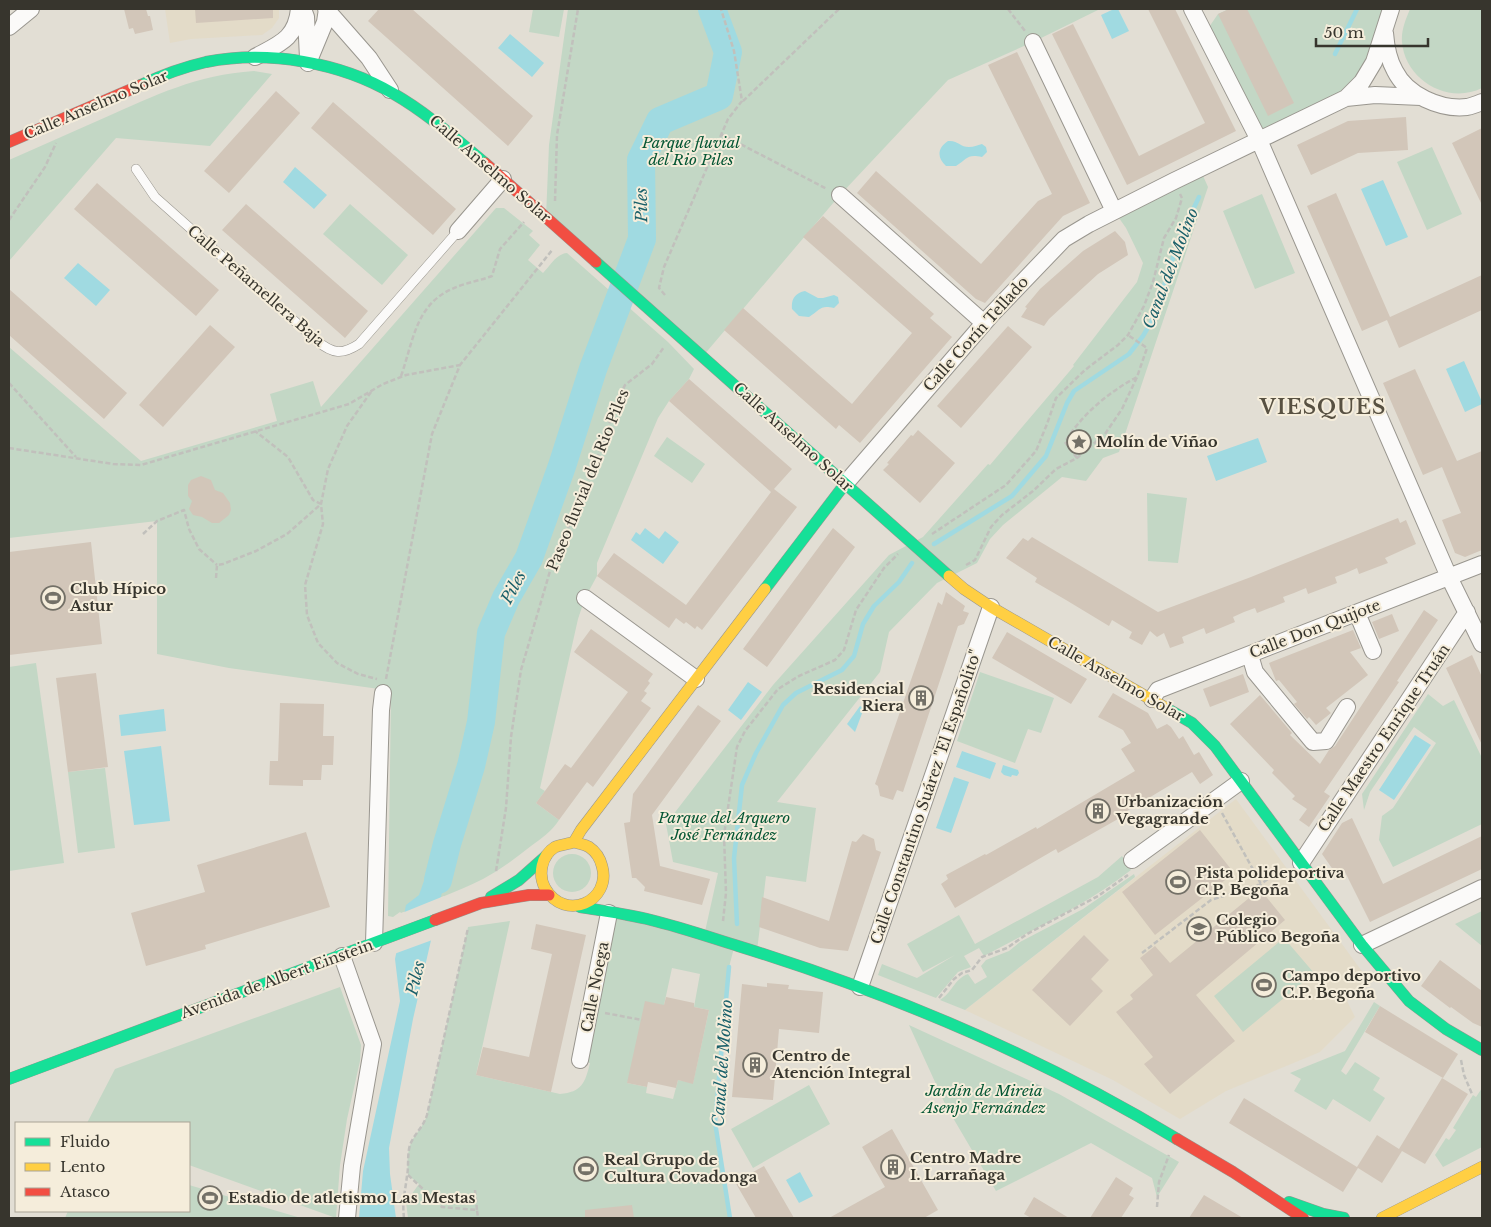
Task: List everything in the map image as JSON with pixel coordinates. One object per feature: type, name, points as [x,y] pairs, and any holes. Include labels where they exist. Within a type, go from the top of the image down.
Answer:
[{"type":"street","points":[[11,21],[31,9]]},
{"type":"street","points":[[254,57],[279,44],[291,34],[298,21],[301,9]]},
{"type":"street","points":[[301,9],[306,17],[308,62]]},
{"type":"street","points":[[308,62],[325,22],[327,9]]},
{"type":"street","points":[[327,9],[369,58],[392,92]]},
{"type":"street","points":[[1192,9],[1259,140],[1449,577],[1482,644]]},
{"type":"street","name":"Calle Corín Tellado","points":[[574,842],[612,789],[845,484],[984,323],[1064,239],[1174,181],[1346,98],[1362,82],[1374,62],[1391,9]]},
{"type":"street","points":[[1384,31],[1387,52],[1394,70],[1407,88],[1423,98],[1443,106],[1467,107],[1482,102]]},
{"type":"street","points":[[1033,42],[1114,211]]},
{"type":"street","name":"Calle Anselmo Solar","points":[[9,142],[152,80],[187,67],[219,60],[254,57],[308,62],[360,77],[392,92],[428,115],[503,179],[964,589],[1192,723],[1215,746],[1241,781],[1293,865],[1409,1001],[1446,1029],[1482,1050]]},
{"type":"street","name":"Calle Corín Tellado","points":[[1346,98],[1375,95],[1423,98]]},
{"type":"street","name":"Calle Peñamellera Baja","points":[[458,231],[503,179]]},
{"type":"street","points":[[840,195],[984,323]]},
{"type":"street","name":"Calle Don Quijote","points":[[1152,699],[1158,690],[1482,564]]},
{"type":"street","points":[[585,598],[696,679]]},
{"type":"street","name":"Calle Constantino Suárez \"El Españolito\"","points":[[860,987],[991,606]]},
{"type":"street","name":"Calle Maestro Enrique Truán","points":[[1293,865],[1467,612]]},
{"type":"street","points":[[1357,613],[1373,651]]},
{"type":"street","points":[[1250,655],[1255,672],[1313,742],[1326,741],[1346,707]]},
{"type":"street","points":[[374,943],[380,710],[383,693]]},
{"type":"street","points":[[1132,860],[1241,781]]},
{"type":"street","name":"Calle Corín Tellado","points":[[597,854],[596,835],[612,789]]},
{"type":"street","points":[[481,903],[519,880],[554,848],[564,843],[574,842],[589,847],[597,854],[610,887]]},
{"type":"street","points":[[546,856],[540,870],[541,881],[556,903],[568,907],[580,907],[642,917],[757,950],[860,987],[1012,1052],[1101,1095],[1166,1131],[1303,1218]]},
{"type":"street","points":[[580,907],[599,891],[604,874]]},
{"type":"street","points":[[1362,945],[1482,888]]},
{"type":"street","name":"Avenida de Albert Einstein","points":[[9,1079],[481,903],[529,895],[549,895]]},
{"type":"street","points":[[628,905],[642,917]]},
{"type":"street","name":"Calle Noega","points":[[580,1060],[609,913]]},
{"type":"street","points":[[342,956],[374,1044],[352,1166],[347,1218]]},
{"type":"street","points":[[1382,1218],[1482,1168]]},
{"type":"street","points":[[1268,1195],[1323,1214],[1350,1218]]},
{"type":"lane","name":"Calle Peñamellera Baja","points":[[136,169],[155,197],[317,341],[326,348],[338,352],[348,351],[359,344],[458,231]]},
{"type":"path","points":[[555,203],[557,135],[578,9]]},
{"type":"path","points":[[721,9],[734,51],[742,101]]},
{"type":"path","points":[[670,302],[659,288],[664,267],[728,119],[742,101],[839,9]]},
{"type":"path","points":[[1008,9],[1033,42]]},
{"type":"path","points":[[721,134],[840,195]]},
{"type":"path","points":[[9,220],[45,167],[58,139]]},
{"type":"path","points":[[924,538],[1006,485],[1036,451],[1056,398],[1084,370],[1118,345],[1128,335],[1144,306],[1154,282],[1164,238],[1176,218],[1182,198],[1174,181]]},
{"type":"path","points":[[401,377],[416,326],[425,309],[434,300],[451,289],[492,276],[500,249],[525,221]]},
{"type":"path","points":[[372,391],[346,426],[328,469],[321,504],[323,524],[305,585],[307,615],[318,643],[337,663],[358,674],[386,682],[432,434],[460,365],[555,246]]},
{"type":"path","name":"Paseo fluvial del Rio Piles","points":[[495,875],[506,808],[511,737],[521,670],[550,570],[598,456],[616,404],[625,385],[652,364],[675,332]]},
{"type":"path","points":[[946,574],[975,560],[991,527],[1002,515],[1033,491],[1056,469],[1077,458],[1105,434],[1122,409],[1138,376],[1147,348],[1128,335]]},
{"type":"path","points":[[9,448],[113,464],[141,465],[349,404],[401,377],[460,365]]},
{"type":"path","points":[[1077,458],[1065,442],[1069,435],[1116,388],[1138,376]]},
{"type":"path","points":[[9,383],[77,458]]},
{"type":"path","points":[[255,431],[288,457],[313,500],[321,504]]},
{"type":"path","points":[[143,534],[157,521],[184,510],[189,529],[199,549],[217,565],[224,564],[256,551],[286,534],[321,504]]},
{"type":"path","points":[[723,920],[726,893],[724,835],[737,747],[745,731],[778,689],[798,676],[835,660],[844,650],[856,610],[884,568],[899,553]]},
{"type":"path","points":[[216,578],[217,565]]},
{"type":"path","points":[[1214,800],[1261,884]]},
{"type":"path","points":[[937,1001],[954,979],[962,973],[972,970],[982,957],[1007,948],[1027,934],[1098,896],[1132,872],[1132,860]]},
{"type":"path","points":[[1142,953],[1211,900],[1261,884],[1293,865]]},
{"type":"path","points":[[404,1218],[402,1202],[408,1175],[409,1147],[428,1115],[468,927]]},
{"type":"path","points":[[591,1010],[642,1020]]},
{"type":"path","points":[[1462,1057],[1461,1062],[1464,1075],[1472,1094]]},
{"type":"path","points":[[1020,1111],[1027,1104],[1038,1084]]},
{"type":"path","points":[[1157,1207],[1159,1182],[1170,1154]]},
{"type":"path","points":[[408,1175],[442,1207],[477,1210]]},
{"type":"path","points":[[475,1190],[478,1218]]},
{"type":"shaded area","points":[[165,9],[279,9],[279,18],[272,28],[262,35],[191,39],[170,43]]},
{"type":"shaded area","name":"Colegio Público Begoña","points":[[1236,799],[1369,981],[1347,1001],[1355,1017],[1320,1052],[1226,1091],[1180,1119],[1113,1080],[965,1010]]},
{"type":"green space","points":[[533,9],[564,9],[559,37],[529,32]]},
{"type":"green space","name":"Parque fluvial del Rio Piles","points":[[568,9],[1100,9],[1033,42],[948,80],[840,195],[703,356],[546,217],[549,145]]},
{"type":"green space","points":[[1229,9],[1391,9],[1362,82],[1259,140],[1205,33],[1218,14]]},
{"type":"green space","points":[[1410,9],[1482,9],[1482,88],[1456,93],[1443,91],[1430,86],[1420,78],[1411,68],[1405,56],[1402,42],[1403,29]]},
{"type":"green space","points":[[254,71],[272,74],[210,146],[116,138],[9,261],[9,160],[177,87],[213,77]]},
{"type":"green space","points":[[1432,147],[1462,214],[1427,230],[1397,162]]},
{"type":"green space","name":"Parque del Arquero José Fernández","points":[[1200,169],[1208,187],[1119,452],[1103,458],[1086,481],[1062,477],[1003,525],[990,539],[977,563],[937,583],[889,632],[880,672],[777,802],[816,808],[806,882],[766,876],[757,951],[735,944],[729,967],[715,1122],[730,1218],[408,1218],[406,1202],[419,1184],[408,1175],[409,1152],[411,1143],[427,1115],[468,927],[510,921],[476,1075],[560,1094],[578,1089],[584,1081],[590,1063],[580,1060],[609,913],[704,936],[718,873],[673,862],[666,824],[773,685],[889,555],[923,537],[988,464],[990,465],[1074,366],[1137,282],[1143,263],[1126,228],[1114,211]],"holes":[[[672,968],[700,974],[694,1007],[709,1010],[693,1083],[678,1080],[673,1099],[646,1093],[647,1087],[627,1083],[664,1005]]]},
{"type":"green space","points":[[1262,194],[1295,273],[1255,289],[1223,211]]},
{"type":"green space","points":[[350,204],[408,255],[382,285],[323,234]]},
{"type":"green space","points":[[496,208],[504,208],[533,231],[529,235],[540,245],[528,260],[543,273],[556,258],[567,253],[668,342],[694,369],[689,379],[669,401],[658,418],[597,563],[597,576],[585,598],[578,619],[540,788],[545,791],[536,803],[559,820],[542,838],[508,864],[473,884],[400,912],[393,917],[388,916],[391,694],[379,689],[229,668],[157,654],[157,521],[9,538],[9,347],[141,461],[277,421],[270,394],[313,381],[321,407]]},
{"type":"green space","points":[[667,437],[705,464],[692,483],[654,456]]},
{"type":"green space","points":[[1147,493],[1187,498],[1178,563],[1148,561]]},
{"type":"green space","points":[[36,663],[64,863],[9,871],[9,667]]},
{"type":"green space","points":[[980,672],[1054,698],[1041,733],[1028,729],[1015,763],[957,741]]},
{"type":"green space","points":[[1428,694],[1443,706],[1454,700],[1482,758],[1482,824],[1393,867],[1379,840],[1382,816],[1393,808],[1436,743],[1414,727],[1370,792],[1364,810],[1362,794]]},
{"type":"green space","points":[[105,768],[115,848],[78,853],[68,772]]},
{"type":"green space","points":[[572,854],[586,859],[591,873],[586,887],[572,892],[558,887],[553,873],[558,859]]},
{"type":"green space","points":[[1122,856],[1131,870],[1114,883],[1041,926],[984,956],[979,948],[964,956],[971,967],[958,972],[936,998],[878,975],[882,964],[917,978],[955,955],[923,972],[907,944],[959,915],[975,944],[1098,877]]},
{"type":"green space","points":[[1134,874],[1135,877],[965,1010],[940,1000],[963,976],[968,974],[975,984],[987,977],[981,966],[986,960],[1009,951],[1020,942],[1083,909]]},
{"type":"green space","points":[[1482,911],[1482,946],[1455,924]]},
{"type":"green space","name":"Campo deportivo C.P. Begoña","points":[[1284,938],[1314,973],[1243,1032],[1214,996]]},
{"type":"green space","points":[[340,987],[361,1045],[360,1061],[347,1119],[340,1165],[336,1218],[190,1165],[190,1122],[88,1122],[115,1069]]},
{"type":"green space","points":[[1374,1002],[1380,1006],[1341,1071],[1346,1075],[1355,1062],[1380,1078],[1373,1090],[1385,1098],[1370,1122],[1333,1099],[1326,1110],[1294,1091],[1301,1079],[1290,1073],[1345,1051]]},
{"type":"green space","name":"Jardín de Mireia Asenjo Fernández","points":[[909,1025],[1059,1094],[1179,1162],[1157,1197],[1152,1178],[1091,1143],[996,1191],[946,1106]]},
{"type":"green space","points":[[809,1085],[830,1124],[753,1168],[731,1129]]},
{"type":"green space","points":[[1482,1088],[1482,1147],[1443,1167],[1435,1155],[1446,1138],[1449,1140],[1456,1130],[1453,1128],[1473,1095],[1476,1097]]},
{"type":"green space","name":"Estadio de atletismo Las Mestas","points":[[190,1185],[301,1218],[65,1218],[68,1212],[190,1212]]},
{"type":"water","points":[[1118,9],[1129,31],[1112,39],[1101,15]]},
{"type":"water","points":[[510,34],[544,63],[532,77],[498,48]]},
{"type":"water","points":[[948,141],[969,147],[982,144],[986,147],[987,152],[982,157],[973,156],[967,158],[956,166],[946,166],[941,160],[940,150]]},
{"type":"water","points":[[295,167],[327,195],[314,209],[283,182]]},
{"type":"water","points":[[1383,180],[1408,237],[1386,246],[1361,189]]},
{"type":"water","points":[[78,263],[110,290],[96,306],[64,278]]},
{"type":"water","points":[[805,291],[818,298],[834,295],[838,297],[839,303],[834,308],[825,307],[820,309],[809,317],[799,316],[792,309],[792,302],[796,295]]},
{"type":"water","points":[[1464,361],[1482,402],[1482,404],[1465,412],[1446,369]]},
{"type":"water","points":[[1258,438],[1267,462],[1216,481],[1207,456]]},
{"type":"water","points":[[645,528],[659,539],[665,531],[679,542],[663,564],[631,540],[636,532],[640,535]]},
{"type":"water","points":[[748,682],[762,692],[741,720],[728,710]]},
{"type":"water","points":[[860,706],[864,708],[855,732],[847,724]]},
{"type":"water","points":[[164,709],[166,731],[121,736],[119,715]]},
{"type":"water","points":[[1415,735],[1431,745],[1394,800],[1379,790]]},
{"type":"water","points":[[161,746],[170,821],[134,825],[124,751]]},
{"type":"water","points":[[962,751],[996,763],[990,779],[956,767]]},
{"type":"water","points":[[1003,765],[1018,770],[1019,773],[1017,776],[1012,775],[1011,777],[1004,775],[1001,772]]},
{"type":"water","points":[[954,777],[969,782],[951,833],[936,828]]},
{"type":"water","points":[[447,844],[445,879],[413,1019],[389,1148],[390,1174],[396,1218],[359,1218],[363,1171],[400,1001],[395,959],[406,905],[419,895],[426,875]]},
{"type":"water","points":[[800,1172],[813,1196],[799,1203],[786,1180]]},
{"type":"pier","points":[[444,896],[435,939],[394,954],[402,913]]},
{"type":"building","points":[[124,9],[146,9],[148,16],[150,16],[153,30],[135,34],[133,28],[129,29]]},
{"type":"building","points":[[195,9],[273,9],[273,18],[196,23]]},
{"type":"building","points":[[379,9],[412,9],[533,116],[508,146],[368,21]]},
{"type":"building","points":[[1148,9],[1175,9],[1236,131],[1127,185],[1052,34],[1073,24],[1139,156],[1205,123]]},
{"type":"building","points":[[1229,9],[1247,9],[1294,103],[1268,116],[1218,14]]},
{"type":"building","points":[[1017,52],[1090,203],[1063,216],[985,303],[976,299],[857,193],[876,171],[981,264],[1038,201],[1052,194],[988,65]]},
{"type":"building","points":[[276,91],[300,113],[229,193],[204,171]]},
{"type":"building","points":[[333,102],[456,209],[433,235],[311,128]]},
{"type":"building","points":[[1406,117],[1408,150],[1358,153],[1311,175],[1297,145],[1348,121]]},
{"type":"building","points":[[1482,128],[1482,205],[1452,143]]},
{"type":"building","points":[[97,183],[219,290],[196,316],[74,209]]},
{"type":"building","points":[[1336,193],[1390,317],[1482,275],[1482,310],[1399,348],[1387,320],[1362,331],[1307,206]]},
{"type":"building","points":[[246,204],[368,311],[345,338],[222,230]]},
{"type":"building","points":[[823,216],[934,314],[930,318],[952,337],[860,443],[839,425],[836,429],[724,330],[743,308],[852,404],[912,333],[803,237]]},
{"type":"building","points":[[1115,231],[1125,242],[1128,255],[1098,274],[1049,319],[1044,326],[1021,317],[1027,308],[1025,307],[1040,289],[1083,251]]},
{"type":"building","points":[[9,289],[127,393],[104,419],[9,335]]},
{"type":"building","points":[[210,325],[235,347],[163,427],[139,405]]},
{"type":"building","points":[[1008,326],[1032,347],[961,428],[937,406]]},
{"type":"building","points":[[1415,369],[1457,461],[1482,451],[1482,550],[1465,557],[1455,553],[1442,520],[1461,513],[1442,467],[1423,475],[1383,383]]},
{"type":"building","points":[[689,379],[792,469],[774,489],[797,507],[702,630],[697,626],[695,629],[686,622],[684,624],[676,618],[669,628],[597,576],[614,553],[686,605],[771,492],[669,401]]},
{"type":"building","points":[[918,430],[955,463],[920,503],[883,470],[911,435],[913,436]]},
{"type":"building","points":[[201,476],[211,480],[215,490],[223,493],[230,503],[231,510],[229,515],[219,523],[212,523],[202,517],[193,515],[189,509],[192,501],[188,496],[188,485],[191,480]]},
{"type":"building","points":[[1398,518],[1400,523],[1406,520],[1416,544],[1385,558],[1388,563],[1359,574],[1357,568],[1335,577],[1337,583],[1308,594],[1306,588],[1283,597],[1285,602],[1257,613],[1255,608],[1244,612],[1233,617],[1235,622],[1206,634],[1204,628],[1182,637],[1184,643],[1170,648],[1164,633],[1157,637],[1150,631],[1142,645],[1129,638],[1132,632],[1112,620],[1109,626],[1035,582],[1037,578],[1006,558],[1023,538],[1028,541],[1032,537],[1158,612]]},
{"type":"building","points":[[833,528],[855,547],[767,667],[743,649]]},
{"type":"building","name":"Club Hípico Astur","points":[[91,542],[102,644],[9,655],[9,552]]},
{"type":"building","name":"Residencial Riera","points":[[946,592],[965,606],[963,611],[969,613],[964,624],[958,626],[903,792],[897,790],[893,800],[880,796],[878,786],[875,784],[938,602],[942,605]]},
{"type":"building","points":[[1424,610],[1438,620],[1397,681],[1399,682],[1324,792],[1330,796],[1309,827],[1299,820],[1307,809],[1292,799],[1295,796],[1272,773],[1274,770],[1230,724],[1260,695],[1292,733],[1290,735],[1320,764],[1329,750],[1335,746]]},
{"type":"building","points":[[1392,614],[1399,631],[1379,639],[1372,622]]},
{"type":"building","points":[[591,629],[653,674],[648,681],[650,683],[644,691],[647,693],[641,701],[651,708],[593,787],[587,782],[559,820],[536,803],[565,764],[571,768],[628,692],[574,652]]},
{"type":"building","points":[[1353,630],[1361,648],[1350,652],[1368,675],[1326,708],[1331,713],[1316,725],[1309,717],[1307,719],[1294,704],[1297,702],[1279,680],[1276,681],[1269,663]]},
{"type":"building","points":[[1007,632],[1087,679],[1071,704],[992,658]]},
{"type":"building","points":[[1472,655],[1482,677],[1482,745],[1446,668]]},
{"type":"building","points":[[96,673],[108,767],[68,772],[56,678]]},
{"type":"building","points":[[1243,674],[1249,692],[1210,707],[1203,689]]},
{"type":"building","name":"Urbanización Vegagrande","points":[[1113,693],[1148,713],[1157,729],[1167,724],[1179,739],[1183,736],[1194,755],[1199,752],[1213,775],[1200,784],[1192,772],[1117,817],[1118,819],[1058,853],[1056,849],[955,908],[941,884],[948,879],[946,875],[1036,827],[1037,829],[1135,771],[1121,749],[1131,743],[1123,730],[1098,717]]},
{"type":"building","points":[[280,703],[324,704],[323,736],[334,736],[333,765],[322,765],[321,780],[303,780],[303,786],[269,785],[270,761],[278,761]]},
{"type":"building","points":[[698,705],[721,721],[652,815],[660,866],[710,879],[702,905],[644,891],[645,887],[636,878],[632,878],[624,823],[630,822],[633,794]]},
{"type":"building","points":[[1352,818],[1383,884],[1482,836],[1482,869],[1370,922],[1344,870],[1336,874],[1322,854],[1342,823]]},
{"type":"building","name":"Pista polideportiva C.P. Begoña","points":[[1200,830],[1234,873],[1155,935],[1122,892]]},
{"type":"building","points":[[306,832],[330,907],[205,945],[206,949],[146,966],[131,913],[205,892],[197,865]]},
{"type":"building","points":[[863,834],[874,839],[876,850],[881,852],[848,951],[820,948],[759,927],[762,897],[829,921],[852,841],[856,842]]},
{"type":"building","points":[[1260,889],[1285,920],[1196,995],[1235,1041],[1170,1094],[1144,1064],[1153,1057],[1116,1012],[1133,999],[1130,995],[1153,975],[1140,958],[1155,946],[1170,963]]},
{"type":"building","points":[[536,924],[586,935],[551,1092],[476,1075],[483,1047],[529,1057],[552,954],[531,949]]},
{"type":"building","points":[[1084,935],[1109,960],[1091,979],[1103,991],[1070,1026],[1032,990]]},
{"type":"building","points":[[1440,960],[1482,991],[1482,1027],[1450,1008],[1421,986]]},
{"type":"building","name":"Centro de Atención Integral","points":[[767,983],[789,985],[788,989],[823,992],[819,1033],[779,1029],[773,1100],[732,1097],[742,984],[767,987]]},
{"type":"building","points":[[666,997],[694,1003],[694,1007],[709,1010],[693,1084],[678,1080],[676,1088],[648,1082],[647,1087],[627,1083],[645,1001],[664,1005]]},
{"type":"building","points":[[1380,1006],[1458,1054],[1443,1078],[1365,1032]]},
{"type":"building","points":[[1442,1078],[1468,1094],[1425,1164],[1402,1151],[1382,1183],[1358,1168],[1343,1192],[1229,1123],[1244,1098],[1357,1167],[1377,1135],[1399,1149]]},
{"type":"building","name":"Centro Madre I. Larrañaga","points":[[892,1129],[938,1210],[924,1218],[829,1218],[885,1187],[862,1147]]},
{"type":"building","points":[[764,1166],[794,1218],[756,1218],[735,1182]]},
{"type":"building","points":[[1116,1177],[1133,1188],[1129,1195],[1134,1198],[1121,1218],[1090,1218]]},
{"type":"building","points":[[1204,1195],[1243,1218],[1189,1218]]},
{"type":"building","points":[[1034,1197],[1069,1218],[1031,1218],[1024,1214]]},
{"type":"building","points":[[632,1205],[634,1218],[585,1218],[585,1210]]},
{"type":"waterway","name":"Piles","points":[[438,880],[471,766],[481,722],[491,633],[506,598],[529,558],[562,466],[593,369],[642,239],[641,160],[660,121],[719,96],[728,52],[712,9]]},
{"type":"waterway","name":"Canal del Molino","points":[[1335,54],[1357,9]]},
{"type":"waterway","name":"Canal del Molino","points":[[934,544],[1012,496],[1046,456],[1067,403],[1074,391],[1129,354],[1143,336],[1154,317],[1179,239],[1199,197]]},
{"type":"waterway","name":"Canal del Molino","points":[[737,924],[734,858],[742,785],[756,753],[783,705],[796,693],[842,670],[854,656],[863,624],[874,606],[899,582],[912,563]]},
{"type":"waterway","name":"Canal del Molino","points":[[729,967],[715,1122],[730,1218]]},
{"type":"traffic: fast","points":[[141,85],[190,66],[206,62],[254,57],[303,61],[351,74],[394,94],[418,109],[485,163]]},
{"type":"traffic: fast","points":[[596,262],[949,576]]},
{"type":"traffic: fast","points":[[765,589],[845,484]]},
{"type":"traffic: fast","points":[[1166,708],[1192,723],[1215,746],[1362,945],[1409,1001],[1446,1029],[1482,1050]]},
{"type":"traffic: fast","points":[[491,897],[519,880],[546,856]]},
{"type":"traffic: fast","points":[[580,907],[633,916],[684,929],[795,964],[908,1006],[963,1029],[1072,1080],[1177,1139]]},
{"type":"traffic: fast","points":[[9,1079],[435,920]]},
{"type":"traffic: fast","points":[[1289,1202],[1323,1214],[1344,1218]]},
{"type":"traffic: slow","points":[[949,576],[964,589],[991,607],[1166,708]]},
{"type":"traffic: slow","points":[[574,842],[581,830],[765,589]]},
{"type":"traffic: slow","points":[[574,842],[587,846],[595,853],[602,866],[603,878],[600,889],[594,898],[574,906],[554,899],[545,888],[541,872],[544,860],[550,851],[555,847],[574,842]]},
{"type":"traffic: slow","points":[[1382,1218],[1482,1167]]},
{"type":"traffic: jam","points":[[9,142],[141,85]]},
{"type":"traffic: jam","points":[[485,163],[596,262]]},
{"type":"traffic: jam","points":[[435,920],[481,903],[529,895],[549,895]]},
{"type":"traffic: jam","points":[[1177,1139],[1233,1172],[1303,1218]]},
{"type":"place","name":"Molín de Viñao","points":[[1079,442]]},
{"type":"place","name":"Club Hípico Astur","points":[[53,598]]},
{"type":"place","name":"Residencial Riera","points":[[921,698]]},
{"type":"place","name":"Urbanización Vegagrande","points":[[1098,811]]},
{"type":"place","name":"Pista polideportiva C.P. Begoña","points":[[1178,882]]},
{"type":"place","name":"Colegio Público Begoña","points":[[1199,929]]},
{"type":"place","name":"Campo deportivo C.P. Begoña","points":[[1264,985]]},
{"type":"place","name":"Centro de Atención Integral","points":[[755,1065]]},
{"type":"place","name":"Centro Madre I. Larrañaga","points":[[893,1167]]},
{"type":"place","name":"Real Grupo de Cultura Covadonga","points":[[586,1169]]},
{"type":"place","name":"Estadio de atletismo Las Mestas","points":[[210,1198]]},
{"type":"district","name":"VIESQUES","points":[[1323,407]]}]
